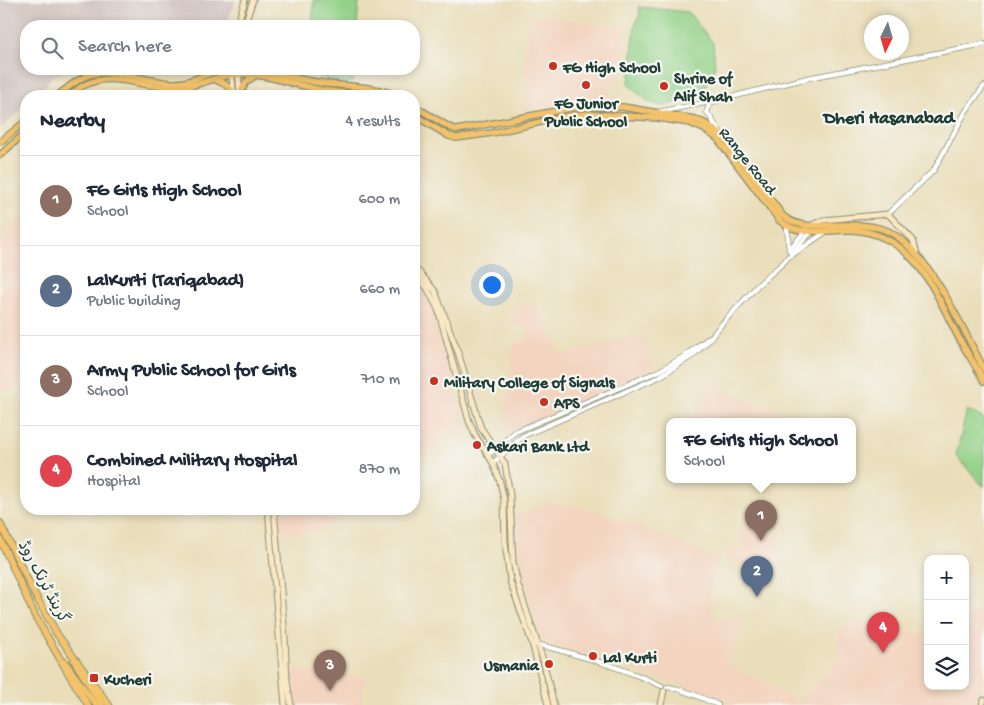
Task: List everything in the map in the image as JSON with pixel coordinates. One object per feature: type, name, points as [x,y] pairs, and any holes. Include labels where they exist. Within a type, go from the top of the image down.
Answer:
[{"type":"highway","name":"گرینڈ ٹرنک روڈ","points":[[0,514],[1,525],[34,593],[57,634],[109,705]]},
{"type":"highway","name":"گرینڈ ٹرنک روڈ","points":[[0,539],[35,616],[88,705]]},
{"type":"main road","points":[[239,20],[245,0]]},
{"type":"main road","points":[[246,20],[253,0]]},
{"type":"main road","points":[[64,90],[77,80],[89,75]]},
{"type":"main road","points":[[116,75],[173,83],[216,75]]},
{"type":"main road","points":[[235,75],[237,90]]},
{"type":"main road","points":[[240,90],[253,75]]},
{"type":"main road","points":[[267,75],[323,90]]},
{"type":"main road","points":[[274,75],[383,90]]},
{"type":"main road","points":[[211,76],[232,90]]},
{"type":"main road","points":[[77,90],[83,85],[101,80],[183,88],[211,76]]},
{"type":"main road","points":[[420,110],[449,127],[458,130],[572,108],[622,107],[686,116],[702,122],[724,138],[783,216],[795,224],[829,230],[854,230],[873,234],[897,245],[912,257],[926,274],[984,381]]},
{"type":"main road","name":"Range Road","points":[[420,119],[449,136],[464,138],[572,115],[588,114],[658,118],[690,123],[704,129],[717,138],[780,221],[787,227]]},
{"type":"main road","points":[[1,142],[20,126]]},
{"type":"main road","points":[[1,155],[20,138]]},
{"type":"main road","points":[[787,227],[805,231],[823,220],[888,214],[913,240],[917,254]]},
{"type":"main road","points":[[811,227],[851,224],[882,229],[898,237],[917,254],[939,286],[984,370]]},
{"type":"main road","points":[[420,273],[435,292],[458,352],[481,428],[505,464],[510,495],[513,562],[518,585],[554,705]]},
{"type":"main road","points":[[420,280],[427,288],[438,309],[475,435],[493,463],[504,500],[505,542],[510,581],[535,644],[548,705]]},
{"type":"main road","points":[[269,515],[285,705]]},
{"type":"main road","points":[[275,515],[291,705]]},
{"type":"main road","points":[[69,650],[84,680],[102,705]]},
{"type":"main road","points":[[58,654],[96,705]]},
{"type":"main road","points":[[661,705],[664,688]]},
{"type":"main road","points":[[982,705],[984,700]]},
{"type":"street","points":[[658,112],[715,101],[808,78],[984,44]]},
{"type":"street","points":[[888,214],[934,170],[966,111],[984,86]]},
{"type":"street","points":[[715,101],[710,104],[707,112],[724,138]]},
{"type":"street","points":[[787,227],[789,256]]},
{"type":"street","points":[[493,463],[523,436],[659,377],[692,356],[758,285],[789,256],[811,227]]},
{"type":"street","points":[[789,256],[829,230]]},
{"type":"street","points":[[789,250],[805,231]]},
{"type":"street","points":[[488,455],[513,434],[659,371],[683,357],[713,335]]},
{"type":"street","points":[[513,434],[517,441]]},
{"type":"street","points":[[535,644],[582,656],[639,675],[664,688],[674,688],[718,705]]},
{"type":"shaded area","points":[[0,0],[236,0],[228,20],[20,20],[20,75],[57,75],[51,77],[43,90],[20,90],[20,111],[0,128]]},
{"type":"shaded area","points":[[533,15],[625,27],[620,74],[608,96],[590,101],[524,109],[526,54]]},
{"type":"shaded area","points":[[20,220],[20,389],[0,390],[0,285],[2,283],[0,249],[8,232]]},
{"type":"shaded area","name":"Military College of Signals","points":[[420,288],[435,312],[462,411],[470,432],[420,456]]},
{"type":"shaded area","name":"APS","points":[[519,306],[537,306],[561,356],[644,335],[654,369],[504,434],[514,343],[526,342],[529,328],[512,321]]},
{"type":"shaded area","points":[[713,388],[797,418],[691,418]]},
{"type":"shaded area","points":[[549,502],[596,511],[718,559],[709,602],[716,620],[743,619],[729,665],[797,701],[796,705],[733,705],[706,693],[546,642],[537,627],[523,570],[515,516]]},
{"type":"shaded area","points":[[278,515],[342,515],[318,532],[280,534]]},
{"type":"shaded area","points":[[747,527],[781,533],[775,561],[766,569],[735,562],[725,557],[728,548],[745,549],[740,533],[741,529]]},
{"type":"shaded area","points":[[984,612],[984,705],[796,705],[840,659],[838,646],[839,630],[855,621],[891,625],[903,631],[924,634],[924,690],[969,690],[969,613]]},
{"type":"shaded area","points":[[292,670],[366,677],[362,705],[297,705]]},
{"type":"green space","points":[[314,0],[359,0],[357,20],[312,20]]},
{"type":"green space","points":[[639,7],[688,12],[713,43],[715,68],[700,96],[662,106],[649,102],[629,85],[635,25],[640,14]]},
{"type":"green space","points":[[313,75],[354,75],[352,82],[341,83]]},
{"type":"green space","points":[[967,410],[984,419],[984,487],[956,456]]},
{"type":"place","name":"FG High School","points":[[553,66]]},
{"type":"place","name":"FG Junior Public School","points":[[586,85]]},
{"type":"place","name":"Shrine of Alif Shah","points":[[664,86]]},
{"type":"place","name":"Military College of Signals","points":[[434,381]]},
{"type":"place","name":"APS","points":[[544,402]]},
{"type":"place","name":"Askari Bank Ltd","points":[[477,445]]},
{"type":"place","name":"FG Girls High School","points":[[761,541]]},
{"type":"place","name":"LalKurti (Tariqabad)","points":[[757,597]]},
{"type":"place","name":"Combined Military Hospital","points":[[883,653]]},
{"type":"place","name":"Lal Kurti","points":[[593,656]]},
{"type":"place","name":"Usmania","points":[[549,664]]},
{"type":"place","name":"Kucheri","points":[[94,678]]},
{"type":"place","name":"Army Public School for Girls","points":[[330,691]]},
{"type":"district","name":"Dheri Hasanabad","points":[[889,117]]}]
